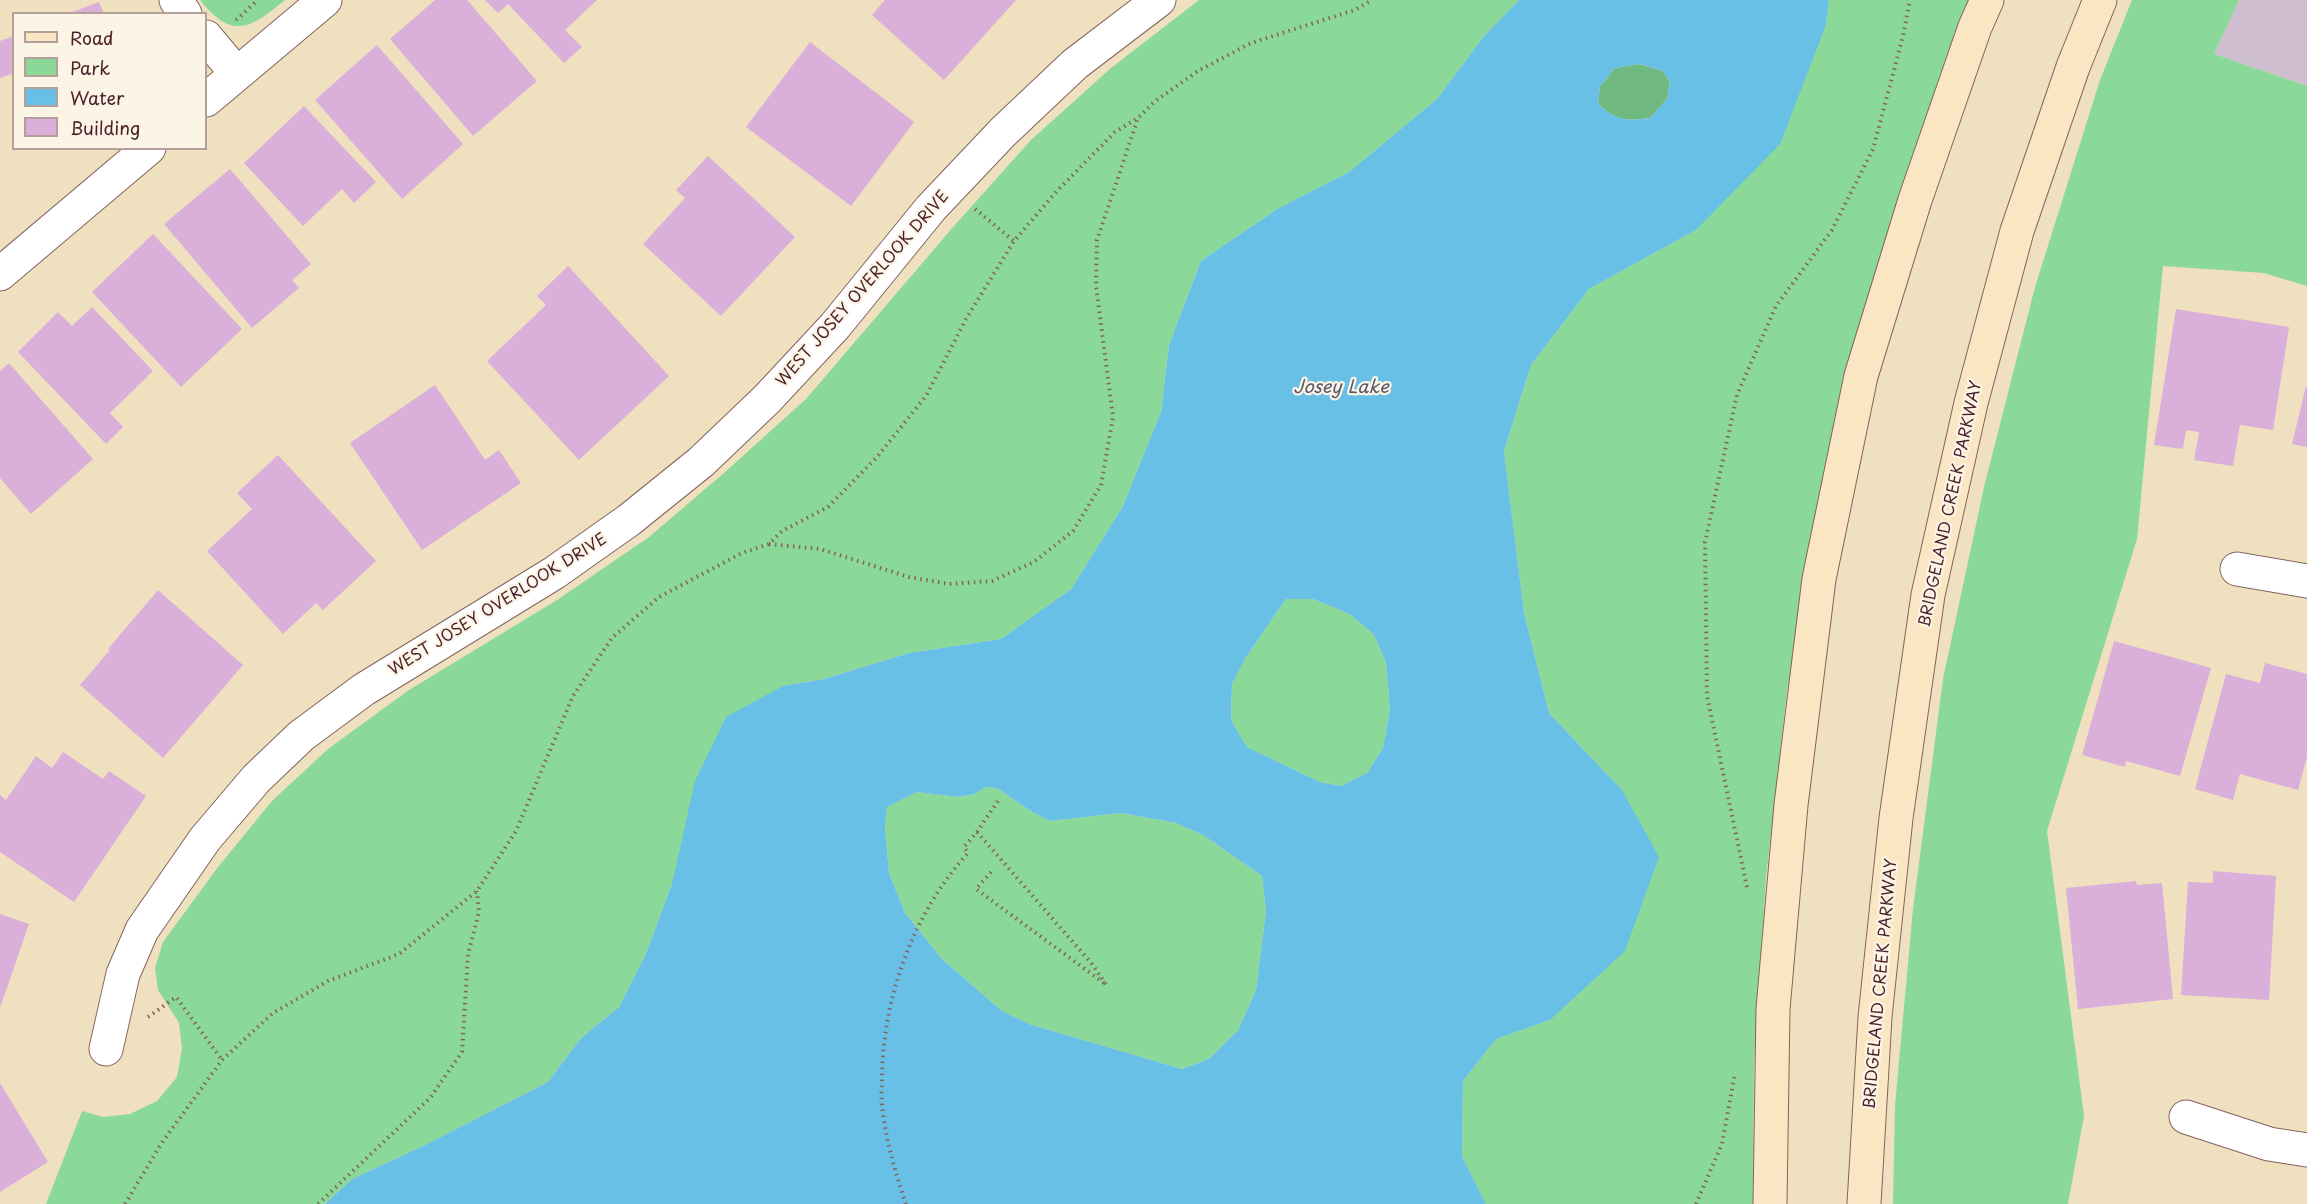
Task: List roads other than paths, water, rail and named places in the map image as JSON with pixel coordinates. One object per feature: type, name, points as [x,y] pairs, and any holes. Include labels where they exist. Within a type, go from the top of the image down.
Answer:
[{"type":"main road","points":[[1770,1204],[1773,1009],[1791,805],[1819,579],[1861,376],[1915,200],[1975,27],[1987,0]]},
{"type":"main road","name":"BRIDGELAND CREEK PARKWAY","points":[[1864,1204],[1875,1017],[1896,818],[1928,595],[1971,403],[2017,231],[2073,67],[2100,0]]},
{"type":"street","points":[[207,99],[325,0]]},
{"type":"street","name":"WEST JOSEY OVERLOOK DRIVE","points":[[106,1049],[123,974],[142,930],[205,839],[256,779],[301,736],[363,690],[554,573],[629,520],[701,462],[767,399],[835,326],[932,208],[1003,132],[1076,64],[1159,0]]},
{"type":"street","points":[[207,38],[237,74]]},
{"type":"street","points":[[0,274],[146,150]]},
{"type":"street","points":[[2238,569],[2307,581]]},
{"type":"street","points":[[2186,1117],[2269,1144],[2307,1150]]},
{"type":"water","name":"Josey Lake","points":[[1519,0],[1829,0],[1826,25],[1780,144],[1696,230],[1589,289],[1531,365],[1504,451],[1524,613],[1549,713],[1622,790],[1659,857],[1625,951],[1550,1020],[1496,1039],[1463,1081],[1462,1156],[1486,1204],[325,1204],[352,1179],[423,1146],[548,1082],[581,1038],[619,1007],[645,956],[672,884],[695,781],[726,717],[783,686],[824,679],[909,653],[1001,639],[1071,589],[1122,508],[1161,412],[1169,345],[1201,261],[1277,209],[1349,172],[1437,99],[1484,36]],"holes":[[[1639,64],[1663,71],[1670,82],[1667,99],[1650,118],[1622,119],[1610,114],[1598,104],[1600,86],[1615,68]],[[1286,599],[1313,599],[1350,614],[1374,635],[1386,662],[1390,710],[1383,748],[1367,773],[1341,786],[1320,782],[1247,747],[1231,720],[1232,684],[1246,657]],[[986,787],[997,788],[1032,812],[1050,821],[1121,813],[1176,823],[1203,835],[1262,876],[1266,911],[1256,990],[1238,1030],[1209,1059],[1182,1069],[1029,1024],[1002,1011],[942,959],[905,913],[889,873],[885,828],[887,807],[917,792],[958,797],[975,794]]]}]
